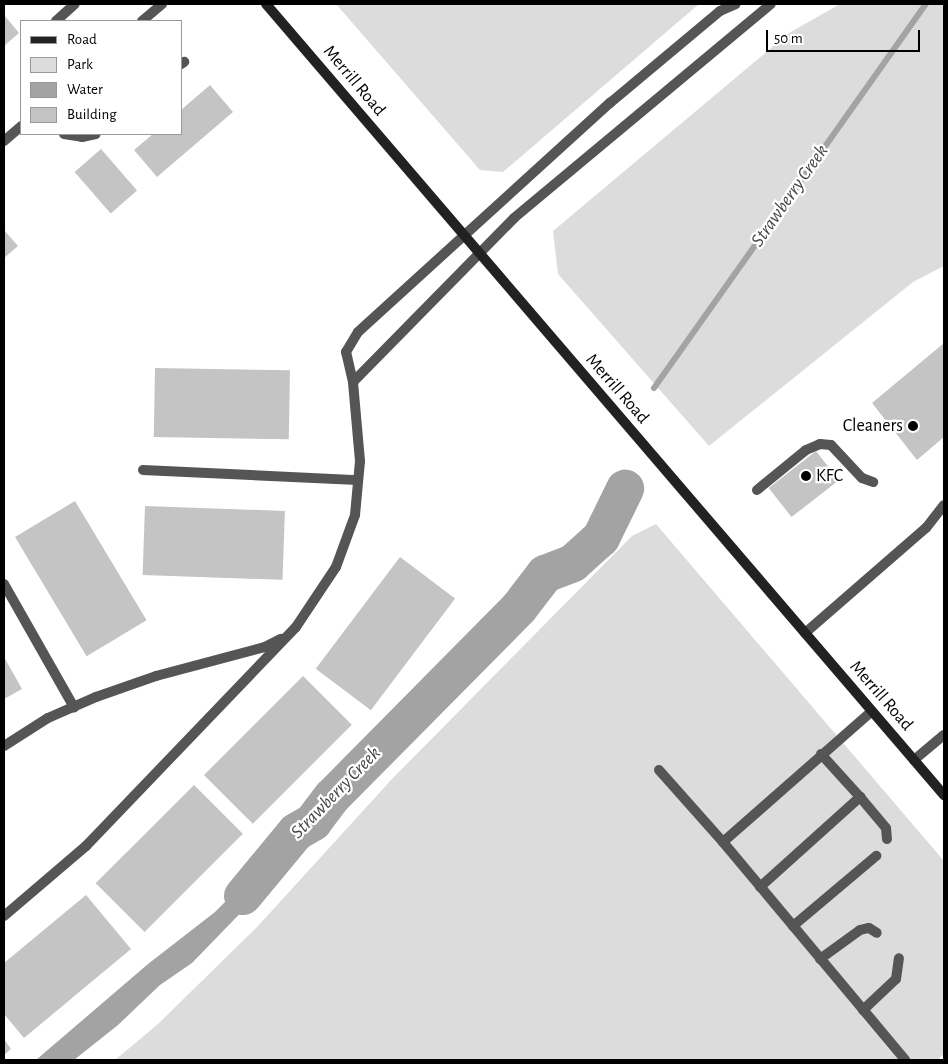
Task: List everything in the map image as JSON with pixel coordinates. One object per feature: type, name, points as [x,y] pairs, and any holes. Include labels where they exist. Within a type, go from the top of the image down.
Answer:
[{"type":"main road","name":"Merrill Road","points":[[266,4],[944,794]]},
{"type":"street","points":[[57,20],[75,4]]},
{"type":"street","points":[[143,20],[162,4]]},
{"type":"street","points":[[4,916],[86,846],[290,634],[336,567],[355,514],[360,461],[353,382],[346,352],[358,332],[610,103],[720,11],[736,4]]},
{"type":"street","points":[[353,382],[514,218],[772,4]]},
{"type":"street","points":[[4,141],[20,127]]},
{"type":"street","points":[[66,135],[74,138],[90,135]]},
{"type":"street","points":[[757,490],[806,450],[820,444],[830,445],[862,478],[873,482]]},
{"type":"street","points":[[143,470],[358,480]]},
{"type":"street","points":[[805,633],[926,528],[944,505]]},
{"type":"street","points":[[4,584],[74,707]]},
{"type":"street","points":[[4,746],[48,718],[74,707],[156,676],[265,647],[290,634]]},
{"type":"street","points":[[722,842],[872,711]]},
{"type":"street","points":[[914,760],[944,735]]},
{"type":"street","points":[[821,754],[886,828],[888,838]]},
{"type":"street","points":[[660,770],[905,1060]]},
{"type":"street","points":[[760,887],[860,797]]},
{"type":"street","points":[[793,926],[876,856]]},
{"type":"street","points":[[820,959],[860,930],[869,928],[877,933]]},
{"type":"street","points":[[862,1010],[896,979],[899,958]]},
{"type":"green space","points":[[336,4],[699,4],[503,172],[480,170]]},
{"type":"green space","points":[[840,4],[944,4],[944,266],[913,282],[709,446],[558,274],[553,231],[789,33]]},
{"type":"green space","points":[[656,524],[944,861],[944,1054],[937,1060],[115,1060],[158,1024],[258,926],[392,779],[632,536]]},
{"type":"water","points":[[277,857],[272,877],[258,895],[192,963],[160,985],[118,1025],[74,1060],[36,1060],[148,964],[215,912],[266,861]]},
{"type":"building","points":[[4,15],[19,33],[4,46]]},
{"type":"building","points":[[210,85],[233,112],[157,177],[134,150],[152,135],[182,135],[182,109]]},
{"type":"building","points":[[101,149],[137,191],[111,213],[75,172]]},
{"type":"building","points":[[4,230],[18,246],[4,258]]},
{"type":"building","points":[[944,343],[944,437],[917,460],[872,403]]},
{"type":"building","points":[[155,368],[290,370],[289,439],[154,437]]},
{"type":"building","points":[[816,451],[839,480],[791,517],[769,488]]},
{"type":"building","points":[[75,501],[147,620],[87,656],[15,537]]},
{"type":"building","points":[[145,506],[285,511],[283,580],[143,575]]},
{"type":"building","points":[[400,557],[455,599],[371,710],[316,669]]},
{"type":"building","points":[[4,657],[22,689],[4,699]]},
{"type":"building","points":[[303,676],[352,725],[253,824],[204,775]]},
{"type":"building","points":[[194,785],[243,834],[145,932],[96,883]]},
{"type":"building","points":[[86,895],[131,949],[24,1038],[4,1014],[4,963]]},
{"type":"building","points":[[4,1039],[11,1049],[4,1055]]},
{"type":"waterway","name":"Strawberry Creek","points":[[654,388],[926,4]]},
{"type":"waterway","name":"Strawberry Creek","points":[[243,896],[296,832],[313,822],[332,797],[519,608],[545,574],[573,563],[601,538],[625,489]]},
{"type":"place","name":"Cleaners","points":[[913,426]]},
{"type":"place","name":"KFC","points":[[806,476]]}]
